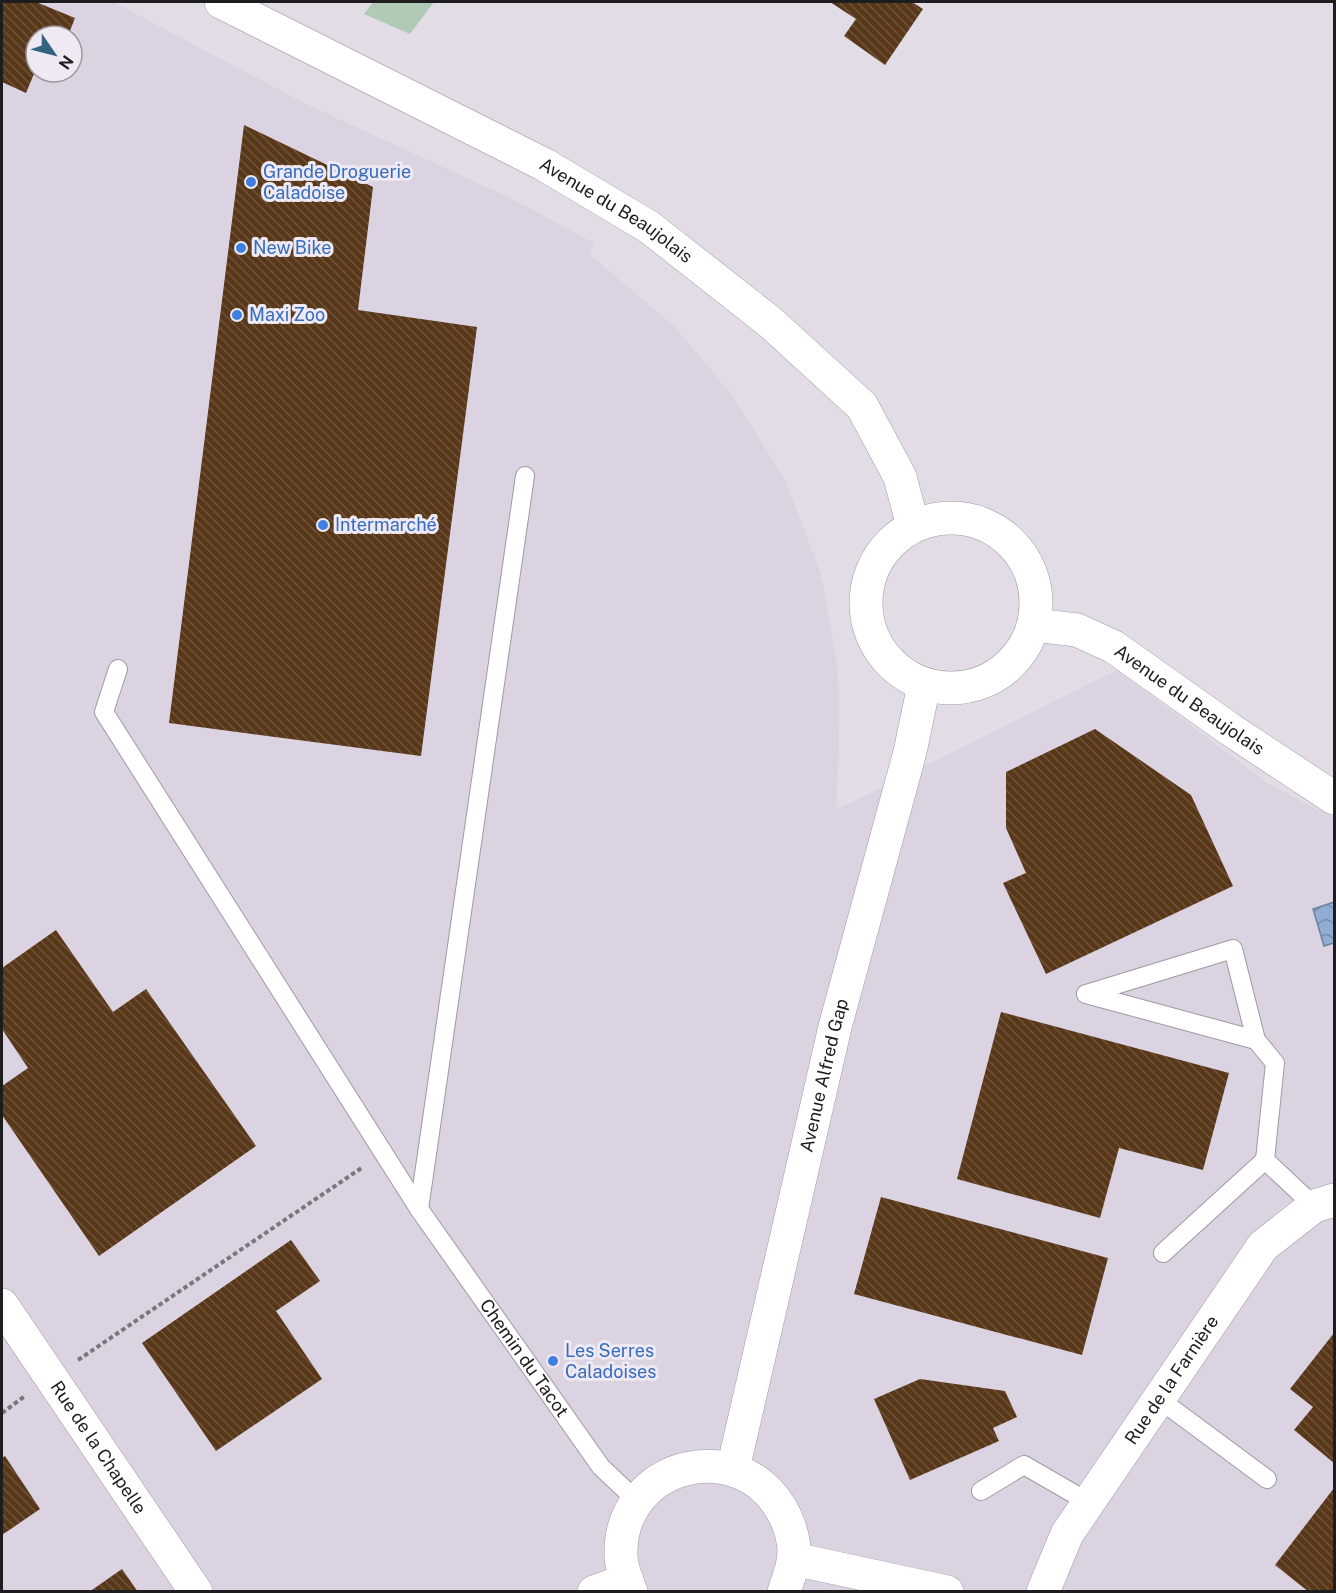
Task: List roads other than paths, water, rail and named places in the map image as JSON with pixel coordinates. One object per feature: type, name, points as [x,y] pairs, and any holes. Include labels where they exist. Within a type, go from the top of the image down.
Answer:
[{"type":"street","name":"Avenue du Beaujolais","points":[[221,2],[545,165],[649,227],[770,322],[862,406],[900,477],[913,526]]},
{"type":"street","points":[[943,517],[979,521],[1003,534],[1025,559],[1036,591],[1035,625],[1011,666],[966,688],[924,686],[885,660],[866,622],[867,582],[884,548],[913,526],[943,517]]},
{"type":"street","name":"Avenue du Beaujolais","points":[[1035,625],[1077,630],[1114,647],[1231,730],[1335,798]]},
{"type":"street","name":"Avenue Alfred Gap","points":[[733,1469],[835,1028],[910,752],[924,686]]},
{"type":"street","name":"Rue de la Farnière","points":[[1043,1592],[1067,1534],[1263,1246],[1324,1203]]},
{"type":"street","name":"Rue de la Chapelle","points":[[2,1305],[196,1592]]},
{"type":"street","points":[[594,1592],[629,1586],[620,1558],[624,1527],[637,1501],[656,1482],[683,1469],[703,1465],[733,1469],[754,1479],[776,1499],[791,1528],[794,1559],[784,1592]]},
{"type":"street","points":[[794,1559],[947,1592]]},
{"type":"lane","points":[[419,1209],[525,476]]},
{"type":"lane","name":"Chemin du Tacot","points":[[118,669],[104,712],[419,1209],[601,1467],[637,1501]]},
{"type":"lane","points":[[1162,1253],[1265,1160],[1275,1063],[1256,1040],[1233,949],[1086,994],[1256,1040]]},
{"type":"lane","points":[[1265,1160],[1324,1203]]},
{"type":"lane","points":[[1159,1399],[1267,1479]]},
{"type":"lane","points":[[981,1491],[1024,1465],[1088,1502]]},
{"type":"water","points":[[1334,902],[1334,943],[1324,946],[1313,909]]},
{"type":"place","name":"Grande Droguerie Caladoise","points":[[251,182]]},
{"type":"place","name":"New Bike","points":[[241,248]]},
{"type":"place","name":"Maxi Zoo","points":[[237,315]]},
{"type":"place","name":"Intermarché","points":[[323,525]]},
{"type":"place","name":"Les Serres Caladoises","points":[[553,1361]]}]
